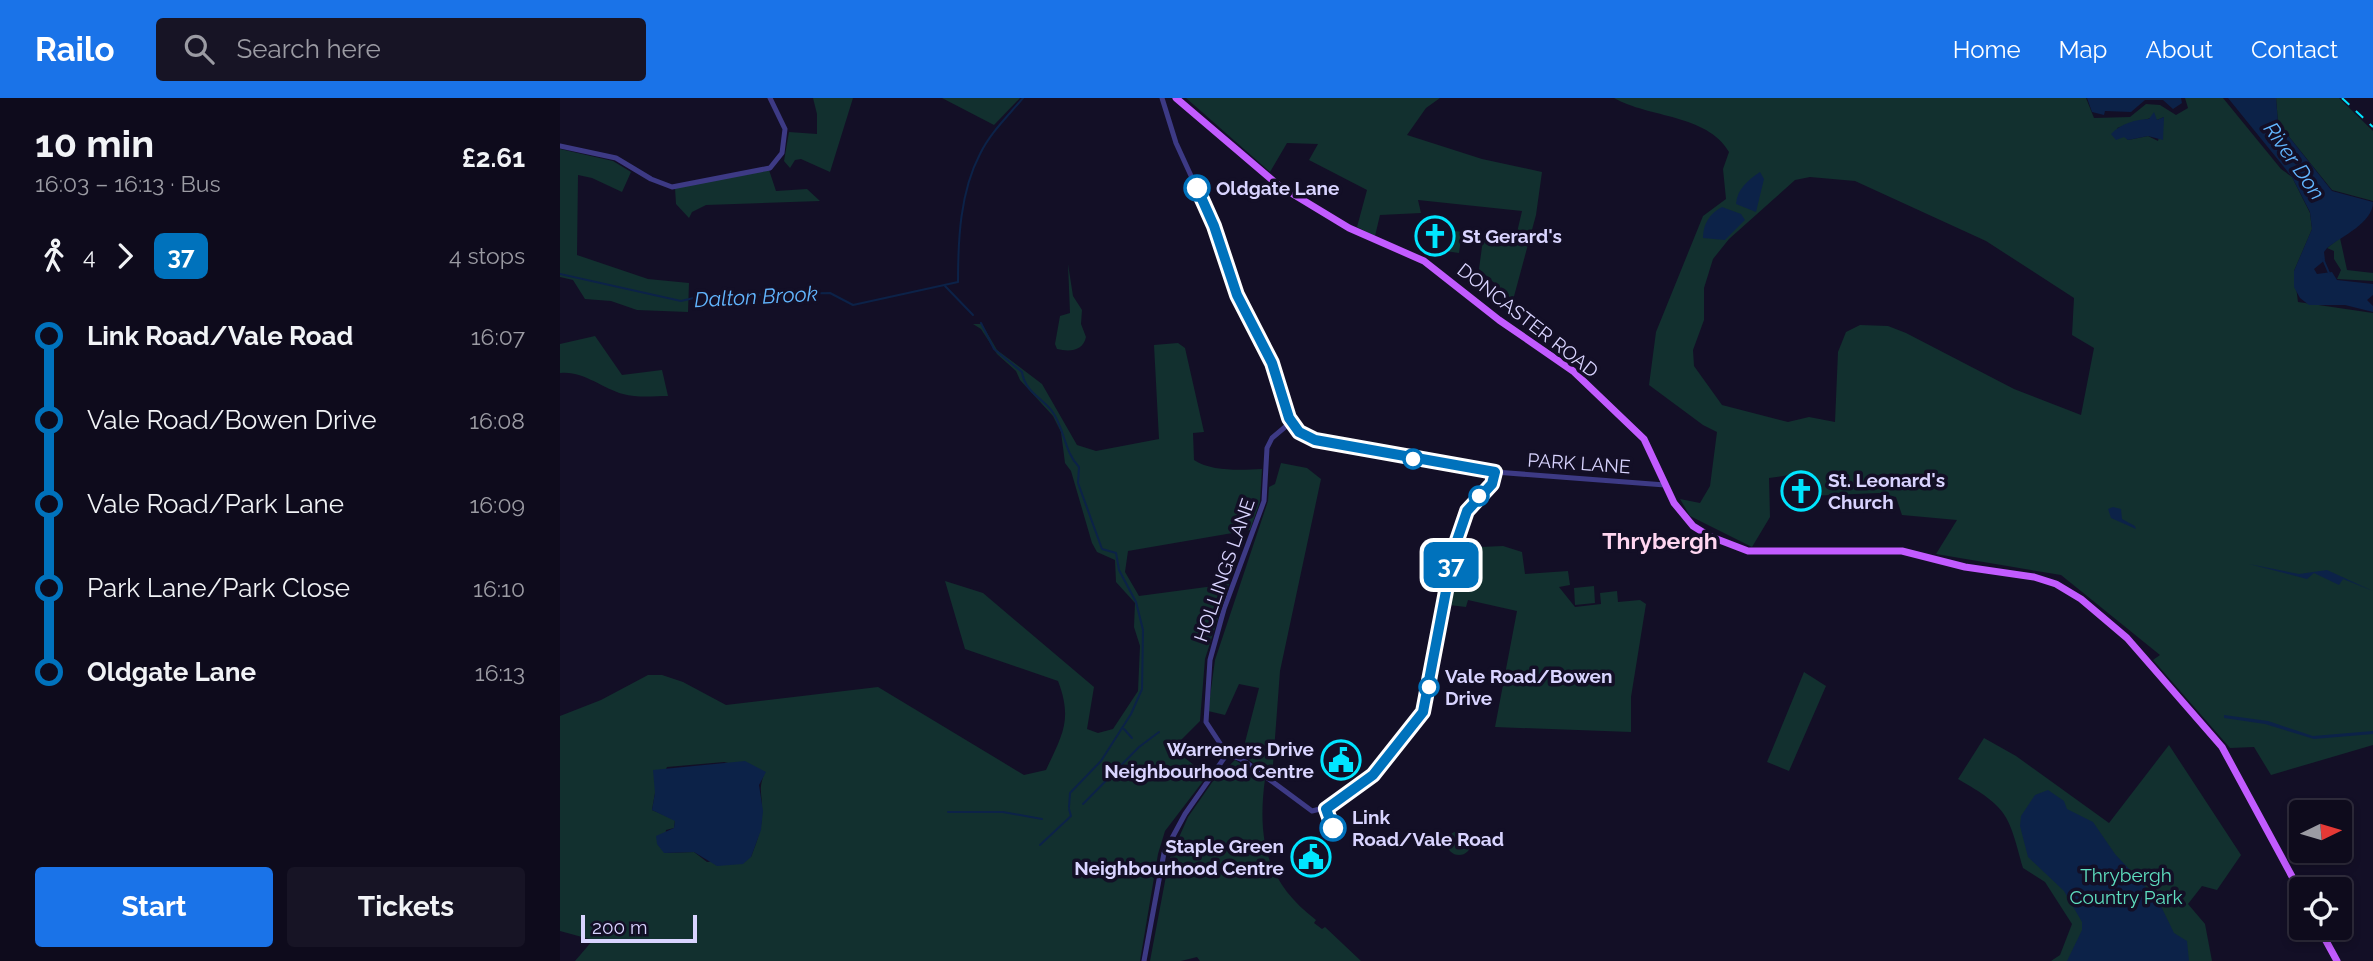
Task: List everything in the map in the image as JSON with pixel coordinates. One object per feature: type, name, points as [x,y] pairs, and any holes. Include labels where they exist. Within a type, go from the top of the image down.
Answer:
[{"type":"main road","name":"DONCASTER ROAD","points":[[1176,98],[1262,173],[1359,232],[1424,261],[1499,320],[1573,371],[1644,439],[1680,512],[1693,526],[1741,550],[1902,551],[1965,568],[2034,577],[2065,588],[2127,638],[2222,747],[2293,877]]},
{"type":"main road","points":[[2326,940],[2337,961]]},
{"type":"street","points":[[560,145],[616,158],[651,179],[672,187],[770,168],[782,153],[785,127],[770,98]]},
{"type":"street","points":[[1162,98],[1176,143],[1214,226],[1237,295],[1272,363],[1290,422]]},
{"type":"street","name":"PARK LANE","points":[[1290,422],[1299,432],[1315,440],[1495,472],[1665,485]]},
{"type":"street","name":"HOLLINGS LANE","points":[[1227,754],[1206,722],[1210,660],[1224,609],[1265,501],[1267,448],[1272,438],[1290,422]]},
{"type":"street","points":[[1144,961],[1164,853],[1185,814],[1227,754],[1242,760],[1312,811],[1338,803],[1373,775],[1423,712],[1454,549],[1467,511],[1492,484],[1495,472]]},
{"type":"green space","points":[[813,98],[853,98],[830,172],[801,159],[795,160],[790,168],[784,161],[789,132],[817,134],[817,114]]},
{"type":"green space","points":[[942,98],[1020,98],[994,125]]},
{"type":"green space","points":[[1186,98],[1440,98],[1426,108],[1407,135],[1482,159],[1542,172],[1536,215],[1513,300],[1479,269],[1484,232],[1515,241],[1522,211],[1418,200],[1421,213],[1380,215],[1375,236],[1357,227],[1367,190],[1309,160],[1318,144],[1287,143],[1270,172]]},
{"type":"green space","points":[[1614,98],[2086,98],[2094,118],[2130,117],[2146,104],[2160,105],[2176,115],[2188,108],[2185,98],[2223,98],[2281,169],[2292,177],[2310,213],[2312,229],[2294,271],[2298,302],[2373,313],[2373,745],[2271,775],[2254,747],[2230,748],[2153,660],[2160,655],[2061,575],[1936,554],[1957,520],[1902,515],[1896,497],[1879,493],[1808,496],[1810,472],[1769,478],[1770,517],[1752,547],[1690,516],[1680,499],[1700,503],[1710,486],[1717,432],[1703,425],[1649,385],[1656,332],[1703,216],[1726,199],[1723,169],[1729,152],[1707,130],[1692,123],[1628,105]],"holes":[[[2154,117],[2157,120],[2164,117],[2158,141],[2148,136],[2128,140],[2117,128]],[[1810,177],[1855,181],[1986,241],[2074,298],[2072,335],[2094,348],[2081,415],[2014,389],[1906,333],[1888,326],[1860,325],[1846,332],[1838,352],[1835,422],[1809,417],[1788,422],[1722,405],[1694,366],[1693,350],[1704,320],[1704,288],[1713,259],[1729,239],[1795,180]]]},
{"type":"green space","points":[[2276,98],[2339,98],[2373,131],[2373,201],[2332,190],[2278,123]]},
{"type":"green space","points":[[560,149],[613,161],[631,172],[622,192],[592,178],[578,175],[577,255],[648,279],[689,283],[688,312],[637,310],[611,301],[585,299],[573,280],[560,277]]},
{"type":"green space","points":[[769,170],[776,191],[807,189],[820,201],[706,205],[692,212],[689,218],[676,204],[675,188]]},
{"type":"green space","points":[[1442,229],[1462,232],[1459,253],[1438,250]]},
{"type":"green space","points":[[2340,238],[2347,270],[2373,273],[2373,281],[2337,279],[2341,270],[2334,259],[2334,251],[2327,248]]},
{"type":"green space","points":[[1068,264],[1073,296],[1082,310],[1081,324],[1086,337],[1079,348],[1067,350],[1057,349],[1055,344],[1060,316],[1070,313]]},
{"type":"green space","points":[[973,324],[982,324],[997,350],[1042,384],[1077,445],[1096,451],[1159,439],[1154,345],[1178,343],[1185,348],[1204,432],[1193,433],[1194,460],[1209,467],[1262,469],[1260,502],[1250,530],[1128,551],[1125,572],[1139,596],[1229,584],[1205,659],[1200,721],[1173,748],[1207,776],[1165,831],[1158,854],[1140,961],[575,961],[593,940],[560,931],[560,716],[601,700],[648,675],[662,675],[683,682],[726,705],[878,687],[1024,775],[1046,770],[1064,727],[1065,706],[1058,681],[965,649],[945,581],[983,593],[1094,687],[1087,729],[1098,733],[1113,729],[1138,691],[1140,646],[1134,627],[1135,603],[1116,582],[1115,560],[1097,552],[1092,543],[1071,471],[1065,463],[1061,432],[1053,416],[1020,380],[1016,371],[997,354],[981,329]],"holes":[[[724,762],[765,772],[761,786],[762,821],[751,857],[707,862],[694,852],[664,853],[666,830],[674,828],[675,820],[652,810],[655,793],[667,767]]]},
{"type":"green space","points":[[595,336],[622,375],[662,370],[668,396],[628,395],[576,374],[560,373],[560,344]]},
{"type":"green space","points":[[1281,463],[1307,468],[1321,479],[1280,671],[1272,778],[1242,754],[1259,688],[1239,684],[1225,715],[1208,711],[1215,660],[1268,501],[1269,487],[1275,484]]},
{"type":"green space","points":[[1503,546],[1522,552],[1525,574],[1568,571],[1570,585],[1559,587],[1575,607],[1601,604],[1600,593],[1617,591],[1618,602],[1640,600],[1646,604],[1631,697],[1631,732],[1495,727],[1517,611],[1468,600],[1466,607],[1449,605],[1458,548]]},
{"type":"green space","points":[[1594,586],[1595,603],[1575,605],[1574,588]]},
{"type":"green space","points":[[1804,672],[1826,686],[1789,771],[1767,762]]},
{"type":"green space","name":"Thrybergh Country Park","points":[[1984,738],[2016,756],[2109,823],[2169,745],[2241,855],[2217,890],[2202,886],[2188,904],[2205,924],[2212,961],[2051,961],[2060,955],[2072,924],[2045,882],[2023,868],[2014,835],[1997,805],[1958,779]]},
{"type":"green space","points":[[1235,760],[1265,779],[1264,840],[1276,875],[1299,905],[1316,920],[1314,923],[1322,929],[1325,927],[1361,961],[1200,961],[1197,957],[1181,961],[1150,961],[1169,860],[1188,817],[1213,781]]},
{"type":"green space","points":[[1459,831],[1468,834],[1471,843],[1468,852],[1459,855],[1450,852],[1447,843],[1450,834]]},
{"type":"water","points":[[2087,98],[2181,98],[2182,103],[2173,109],[2163,100],[2145,100],[2131,112],[2105,111],[2104,115],[2092,112]]},
{"type":"water","name":"River Don","points":[[2228,98],[2276,98],[2278,123],[2332,191],[2373,202],[2372,210],[2362,223],[2327,248],[2324,252],[2325,260],[2314,269],[2317,274],[2332,272],[2337,280],[2373,284],[2373,295],[2367,300],[2373,306],[2373,312],[2345,305],[2309,305],[2300,298],[2294,287],[2294,271],[2312,229],[2310,212],[2292,177]]},
{"type":"water","points":[[2154,112],[2157,120],[2164,117],[2163,140],[2148,136],[2116,140],[2111,134],[2129,123],[2149,119]]},
{"type":"water","points":[[1760,172],[1764,179],[1756,212],[1736,204],[1744,185]]},
{"type":"water","points":[[1722,207],[1741,214],[1745,220],[1725,240],[1703,238],[1708,220]]},
{"type":"water","points":[[2108,509],[2121,509],[2122,519],[2136,529],[2111,518]]},
{"type":"water","points":[[2249,564],[2299,574],[2327,570],[2373,591],[2343,579],[2339,585],[2314,573],[2307,579]]},
{"type":"water","points":[[2224,715],[2268,721],[2313,736],[2373,731],[2373,734],[2314,739],[2265,724],[2224,718]]},
{"type":"water","points":[[745,761],[766,772],[759,785],[763,811],[761,830],[751,857],[743,864],[717,866],[694,852],[664,853],[657,844],[656,836],[674,828],[675,821],[652,810],[655,793],[653,770]]},
{"type":"water","points":[[2048,790],[2064,801],[2067,809],[2093,822],[2115,854],[2158,900],[2174,933],[2187,941],[2189,961],[2067,961],[2082,930],[2082,922],[2064,891],[2028,857],[2020,826],[2021,816],[2035,795]]},
{"type":"waterway","name":"Dalton Brook","points":[[560,274],[681,301],[702,296],[830,293],[853,305],[958,282],[964,200],[973,169],[989,139],[1023,98]]},
{"type":"waterway","points":[[2323,259],[2329,273]]},
{"type":"waterway","points":[[945,286],[973,315]]},
{"type":"waterway","points":[[981,323],[994,349],[1022,372],[1026,385],[1048,406],[1056,418],[1070,454],[1079,467],[1078,483],[1102,549],[1116,553],[1119,570],[1136,602],[1143,630],[1142,689],[1131,714],[1101,761],[1070,793],[1069,807]]},
{"type":"waterway","points":[[1124,729],[1132,738]]},
{"type":"waterway","points":[[1083,804],[1139,747],[1159,732]]},
{"type":"waterway","points":[[1040,845],[1071,816],[1069,809]]},
{"type":"waterway","points":[[948,812],[1003,812],[1042,819]]},
{"type":"railway","points":[[2342,98],[2373,127]]},
{"type":"bus line","name":"37","points":[[1197,188],[1214,226],[1237,295],[1262,338],[1289,418],[1299,432],[1315,440],[1448,466],[1495,472],[1494,481],[1473,502],[1460,528],[1423,712],[1373,775],[1338,803],[1326,809],[1333,828]]},
{"type":"place","name":"Oldgate Lane","points":[[1197,188]]},
{"type":"place","name":"St Gerard's","points":[[1435,236]]},
{"type":"place","name":"St. Leonard's Church","points":[[1801,491]]},
{"type":"place","name":"Vale Road/Bowen Drive","points":[[1429,687]]},
{"type":"place","name":"Warreners Drive Neighbourhood Centre","points":[[1341,760]]},
{"type":"place","name":"Link Road/Vale Road","points":[[1333,828]]},
{"type":"place","name":"Staple Green Neighbourhood Centre","points":[[1311,857]]},
{"type":"district","name":"Thrybergh","points":[[1660,541]]}]
